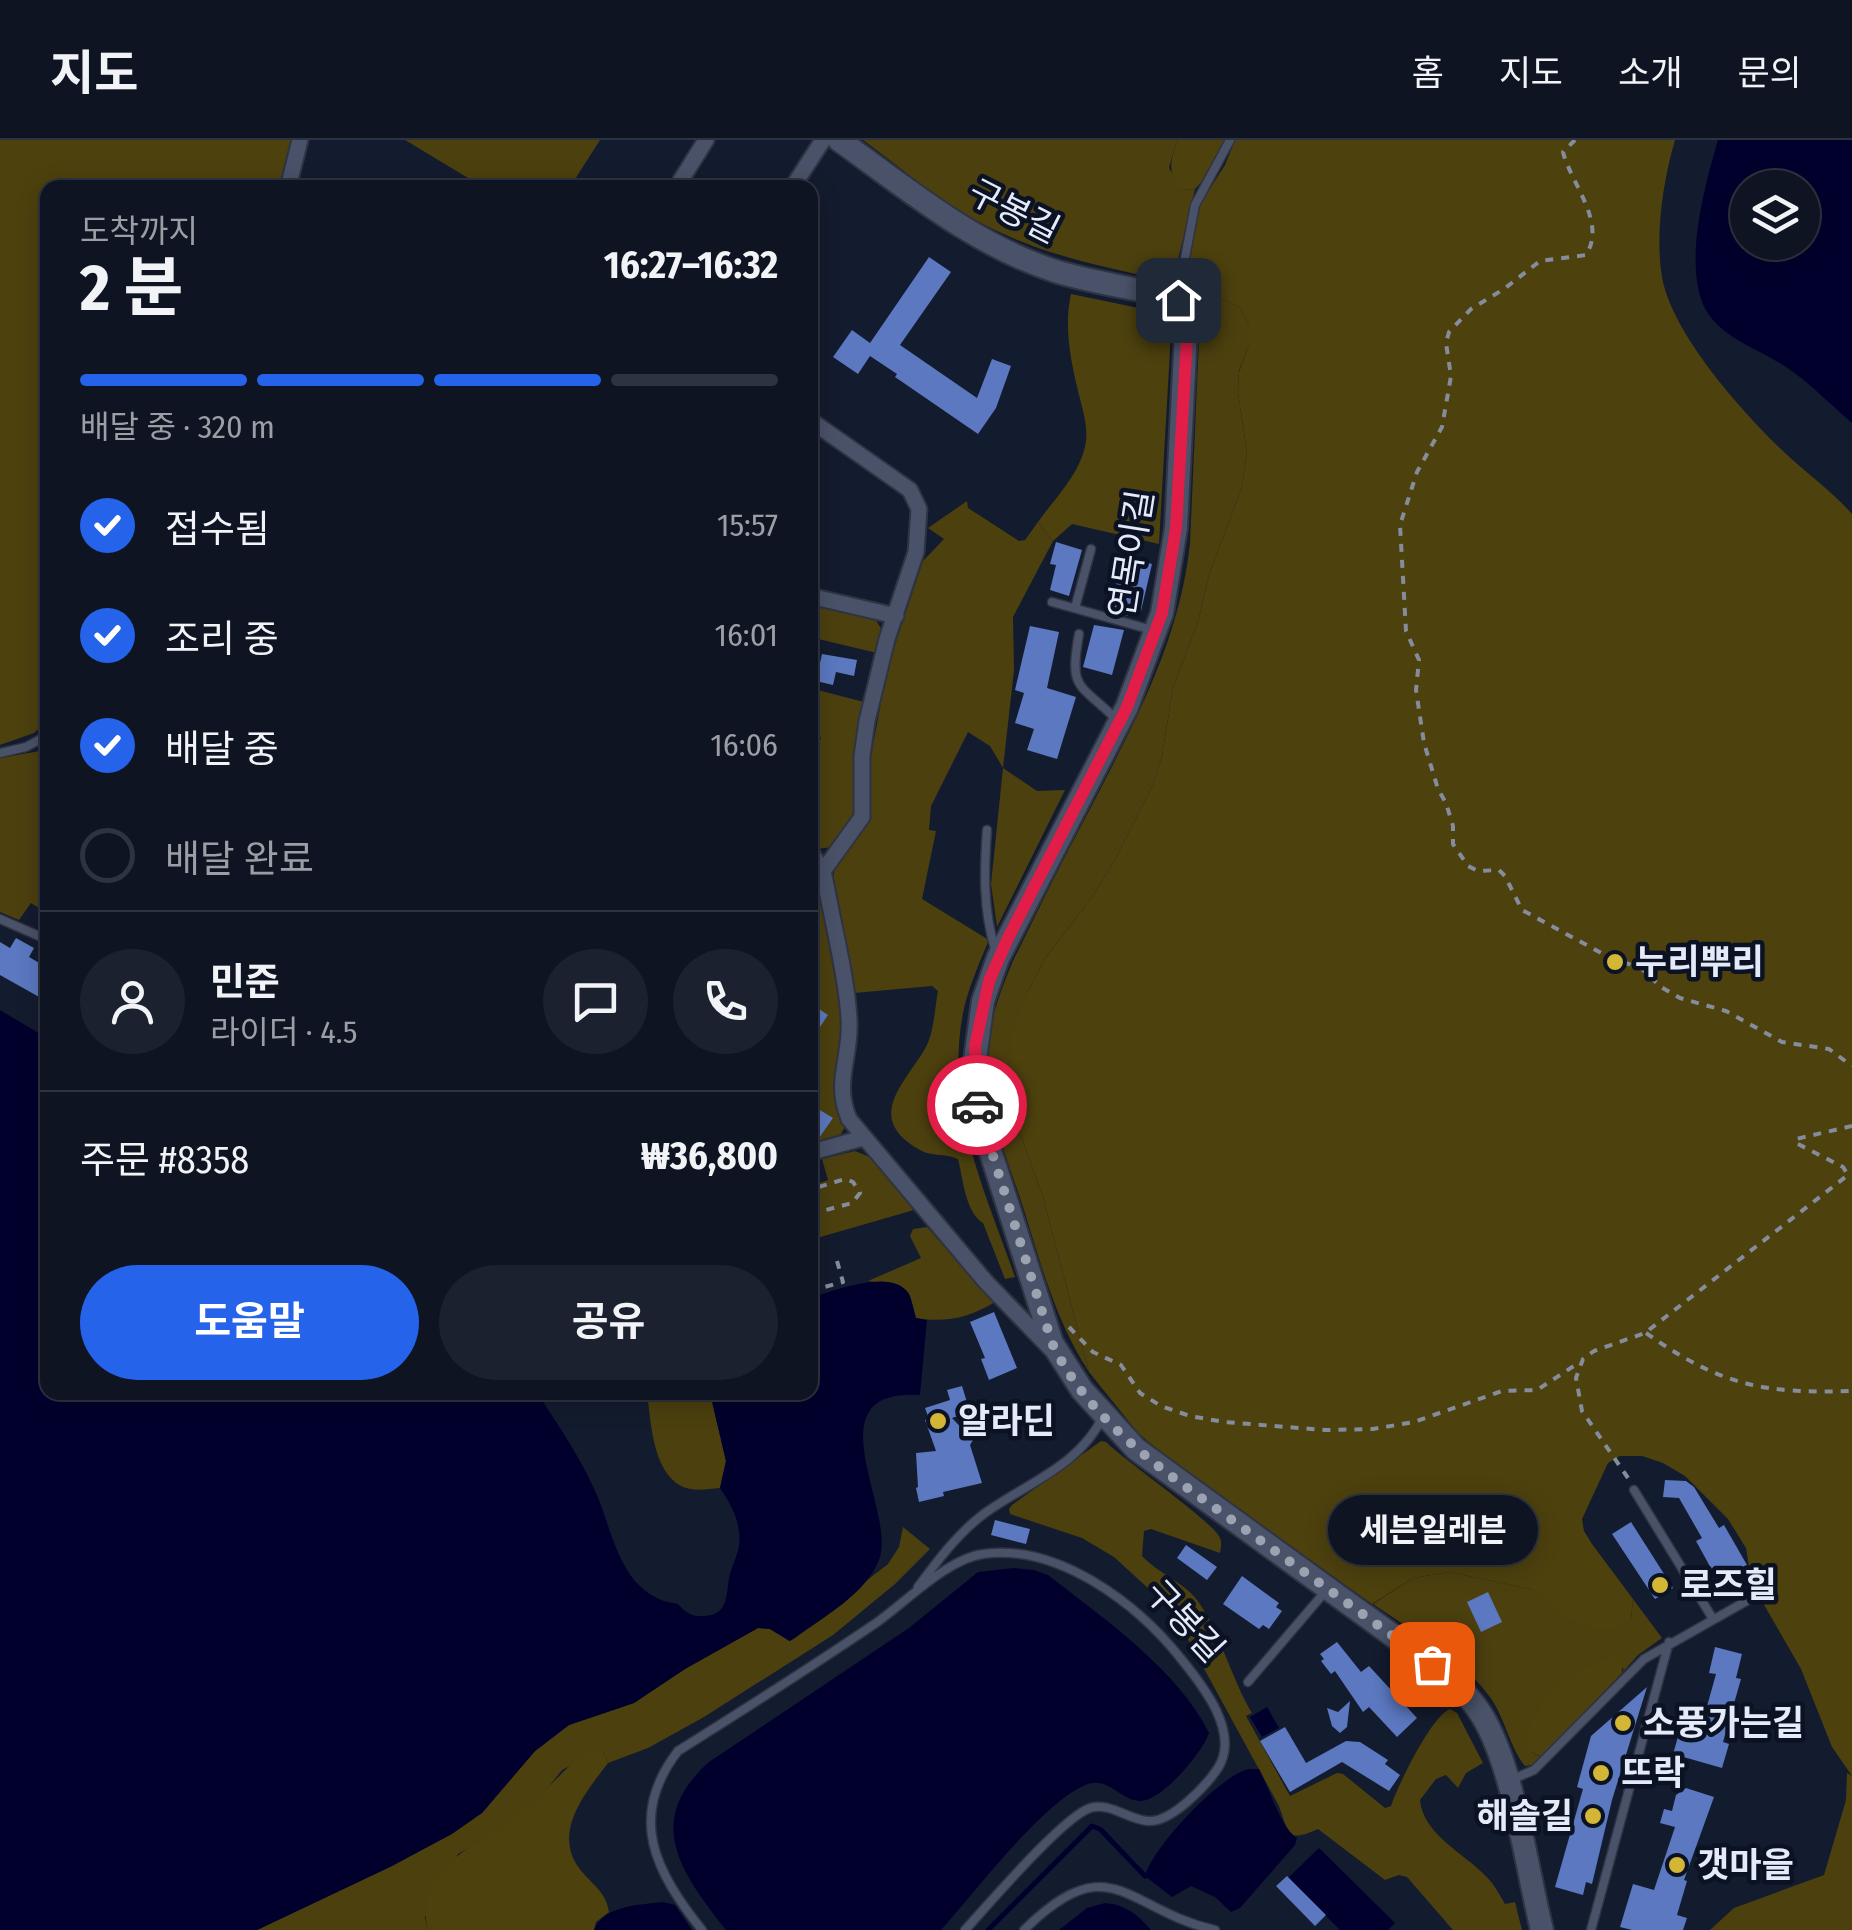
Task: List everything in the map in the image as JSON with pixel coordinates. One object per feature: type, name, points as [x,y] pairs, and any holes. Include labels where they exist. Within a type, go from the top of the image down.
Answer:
[{"type":"street","points":[[290,180],[300,140]]},
{"type":"street","points":[[681,180],[706,140]]},
{"type":"street","points":[[797,180],[823,140]]},
{"type":"street","name":"구봉길","points":[[839,140],[989,244],[1057,272],[1178,300]]},
{"type":"street","name":"연목이길","points":[[1060,1358],[1038,1301],[977,1104],[974,1067],[978,1022],[998,958],[1120,722],[1156,632],[1172,564],[1177,517],[1188,320],[1185,305],[1178,300]]},
{"type":"street","points":[[818,426],[910,490],[918,502],[916,552],[866,731],[862,817],[822,871]]},
{"type":"street","points":[[818,598],[896,616]]},
{"type":"street","points":[[818,865],[849,1018],[840,1090],[849,1119],[995,1293],[1060,1358],[1102,1416],[1152,1462],[1432,1664],[1467,1695],[1490,1732],[1507,1781],[1542,1930]]},
{"type":"street","points":[[818,1150],[863,1138]]},
{"type":"lane","name":"연목이길","points":[[1178,300],[1195,205],[1230,140]]},
{"type":"lane","points":[[1075,608],[1092,549]]},
{"type":"lane","points":[[1052,602],[1156,632]]},
{"type":"lane","points":[[1079,634],[1072,672],[1080,686],[1120,722]]},
{"type":"lane","points":[[0,752],[26,747],[40,739]]},
{"type":"lane","points":[[987,830],[986,907],[998,958]]},
{"type":"lane","points":[[0,918],[40,936]]},
{"type":"lane","name":"구봉길","points":[[912,1596],[969,1526],[1074,1455],[1096,1430],[1102,1416]]},
{"type":"lane","points":[[1634,1490],[1713,1619]]},
{"type":"lane","name":"구봉길","points":[[702,1930],[666,1880],[653,1849],[650,1819],[662,1772],[678,1751],[799,1674],[952,1566],[978,1554],[1014,1551],[1094,1580],[1138,1616],[1181,1658],[1213,1706],[1225,1732],[1226,1751],[1217,1769],[1177,1811],[1163,1820],[1148,1821],[1105,1808],[1089,1808],[1022,1868],[965,1930]]},
{"type":"lane","name":"구봉길","points":[[1248,1682],[1327,1589]]},
{"type":"lane","points":[[1507,1781],[1534,1770],[1644,1659],[1750,1599]]},
{"type":"lane","points":[[1592,1930],[1670,1642]]},
{"type":"lane","points":[[1024,1930],[1062,1897],[1085,1888],[1109,1886],[1133,1894],[1155,1910],[1186,1924],[1215,1930]]},
{"type":"path","points":[[1574,140],[1563,152],[1590,215],[1591,248],[1586,255],[1540,261],[1471,309],[1449,332],[1446,343],[1452,376],[1442,427],[1417,472],[1400,525],[1406,631],[1419,660],[1416,690],[1424,743],[1453,826],[1453,844],[1468,866],[1478,871],[1499,870],[1506,876],[1522,910],[1605,955],[1642,969],[1680,998],[1726,1011],[1782,1042],[1829,1049],[1852,1066]]},
{"type":"path","points":[[1062,1322],[1094,1352],[1121,1365],[1140,1393],[1161,1406],[1224,1422],[1325,1430],[1373,1429],[1414,1422],[1502,1391],[1538,1390],[1568,1373],[1594,1351],[1645,1333],[1848,1175],[1843,1168],[1796,1143],[1796,1139],[1852,1126]]},
{"type":"path","points":[[818,1188],[845,1179],[853,1182],[860,1194],[852,1204],[818,1214]]},
{"type":"path","points":[[818,1289],[843,1282],[836,1262]]},
{"type":"path","points":[[1645,1333],[1699,1368],[1745,1384],[1782,1391],[1852,1391]]},
{"type":"path","points":[[1584,1359],[1576,1378],[1582,1411],[1634,1490]]},
{"type":"shaded area","points":[[0,140],[294,140],[284,180],[40,180],[40,727],[0,745]]},
{"type":"shaded area","points":[[405,140],[600,140],[574,180],[471,180]]},
{"type":"shaded area","points":[[863,140],[1177,140],[1169,168],[1182,190],[1195,189],[1175,272],[1170,278],[1160,279],[1086,262],[1015,239],[956,209]]},
{"type":"shaded area","points":[[1177,140],[1225,140],[1209,174],[1195,189],[1182,190],[1174,178],[1172,161]]},
{"type":"shaded area","points":[[1235,140],[1675,140],[1664,190],[1659,243],[1668,299],[1694,347],[1749,416],[1852,514],[1852,1776],[1832,1747],[1801,1669],[1752,1584],[1746,1548],[1728,1519],[1685,1476],[1663,1463],[1642,1456],[1620,1456],[1608,1463],[1582,1519],[1592,1544],[1633,1599],[1631,1619],[1616,1629],[1594,1630],[1566,1617],[1531,1589],[1449,1572],[1413,1578],[1372,1604],[1170,1460],[1138,1433],[1089,1372],[1043,1197],[1020,1133],[1009,1083],[1010,1036],[1046,957],[1093,896],[1153,785],[1173,688],[1242,487],[1247,452],[1238,393],[1239,372],[1249,345],[1249,325],[1240,307],[1220,298],[1197,302],[1183,287],[1198,207],[1225,165]]},
{"type":"shaded area","points":[[1718,140],[1852,140],[1852,423],[1795,373],[1735,338],[1709,315],[1696,276],[1702,204]]},
{"type":"shaded area","points":[[1071,294],[1153,311],[1162,316],[1171,332],[1159,544],[1072,524],[1053,541],[1038,522],[1074,474],[1086,441],[1069,340]]},
{"type":"shaded area","points":[[1220,298],[1240,307],[1249,325],[1249,345],[1239,371],[1238,393],[1247,452],[1242,487],[1173,688],[1153,785],[1093,896],[1046,957],[1027,993],[1020,1133],[1043,1197],[1089,1372],[1050,1292],[1000,1137],[988,1084],[989,1038],[998,999],[1013,961],[1107,777],[1166,647],[1185,579],[1190,543],[1200,317],[1197,302]]},
{"type":"shaded area","points":[[967,501],[968,508],[1019,541],[1025,540],[1038,522],[1053,541],[1013,617],[1014,670],[1003,768],[990,746],[968,732],[931,806],[929,830],[936,831],[922,899],[989,940],[963,1013],[959,1082],[963,1115],[980,1180],[1015,1277],[1005,1279],[983,1223],[968,1203],[958,1159],[920,1150],[894,1125],[894,1099],[927,1045],[938,991],[932,986],[854,993],[832,883],[835,868],[871,819],[870,762],[887,669],[923,561],[944,539],[928,528]]},
{"type":"shaded area","points":[[818,607],[875,619],[882,630],[877,653],[818,639]]},
{"type":"shaded area","points":[[818,690],[864,702],[855,749],[856,814],[831,847],[818,849],[818,749]]},
{"type":"shaded area","points":[[40,751],[40,909],[31,903],[19,920],[0,912],[0,758]]},
{"type":"shaded area","points":[[1003,768],[1037,791],[1065,790],[997,927],[991,884]]},
{"type":"shaded area","points":[[818,885],[839,983],[842,1034],[836,1094],[846,1125],[841,1134],[818,1142]]},
{"type":"shaded area","points":[[0,1010],[40,1034],[40,1400],[542,1400],[586,1472],[633,1579],[660,1599],[678,1604],[693,1615],[704,1616],[719,1611],[726,1599],[739,1542],[738,1525],[720,1488],[726,1461],[712,1400],[818,1400],[818,1296],[862,1283],[890,1282],[909,1294],[916,1318],[927,1320],[920,1395],[887,1398],[869,1411],[863,1431],[882,1539],[879,1560],[864,1584],[843,1604],[790,1641],[770,1629],[758,1628],[634,1703],[569,1725],[535,1751],[482,1813],[452,1834],[257,1930],[0,1930]]},
{"type":"shaded area","points":[[855,1151],[872,1158],[914,1210],[818,1238],[818,1183],[828,1180],[822,1159]]},
{"type":"shaded area","points":[[927,1227],[995,1302],[957,1318],[916,1318],[909,1294],[889,1284],[868,1281],[921,1258],[910,1236],[913,1229]]},
{"type":"shaded area","points":[[648,1400],[712,1400],[726,1461],[720,1488],[700,1490],[681,1486],[664,1469],[655,1444]]},
{"type":"shaded area","points":[[1101,1441],[1187,1506],[1220,1538],[1220,1553],[1151,1529],[1144,1531],[1142,1556],[1191,1593],[1205,1612],[1252,1713],[1246,1716],[1290,1796],[1337,1773],[1385,1808],[1391,1806],[1434,1724],[1450,1709],[1457,1713],[1483,1763],[1466,1773],[1458,1788],[1446,1775],[1436,1779],[1420,1800],[1423,1813],[1439,1835],[1483,1873],[1505,1904],[1515,1902],[1522,1930],[1453,1930],[1407,1877],[1399,1875],[1385,1880],[1318,1829],[1300,1835],[1291,1833],[1172,1610],[1114,1557],[1082,1538],[1010,1514],[1012,1505]]},
{"type":"shaded area","points":[[903,1527],[930,1549],[833,1635],[648,1748],[608,1763],[602,1750],[562,1770],[522,1813],[458,1854],[425,1917],[428,1930],[257,1930],[392,1866],[482,1813],[535,1751],[569,1725],[634,1703],[758,1628],[770,1629],[789,1641],[888,1564],[899,1547]]},
{"type":"shaded area","points":[[1014,1568],[1048,1575],[1137,1646],[1178,1688],[1209,1733],[1190,1763],[1149,1799],[1132,1800],[1099,1783],[1083,1786],[1065,1797],[1028,1831],[941,1930],[726,1930],[695,1888],[676,1847],[677,1805],[689,1784],[709,1762],[909,1628],[978,1572]]},
{"type":"shaded area","points":[[1449,1572],[1531,1589],[1546,1599],[1631,1619],[1633,1599],[1662,1638],[1638,1655],[1622,1673],[1624,1667],[1531,1752],[1539,1756],[1548,1750],[1533,1765],[1525,1766],[1495,1705],[1478,1682],[1435,1646],[1373,1604],[1413,1578]]},
{"type":"shaded area","points":[[1613,1657],[1621,1661],[1622,1673],[1548,1750],[1540,1756],[1531,1752],[1525,1741],[1546,1699],[1584,1668]]},
{"type":"shaded area","points":[[1267,1707],[1279,1728],[1262,1737],[1250,1717]]},
{"type":"shaded area","points":[[588,1750],[602,1750],[608,1763],[576,1812],[569,1840],[579,1868],[601,1893],[609,1912],[596,1922],[594,1930],[428,1930],[426,1908],[430,1889],[440,1873],[470,1847],[521,1813]]},
{"type":"shaded area","points":[[1249,1769],[1259,1769],[1281,1817],[1297,1838],[1295,1845],[1240,1908],[1231,1912],[1215,1897],[1191,1886],[1172,1897],[1145,1876],[1150,1864],[1173,1831],[1205,1798]]},
{"type":"shaded area","points":[[1847,1773],[1852,1776],[1852,1930],[1710,1930],[1734,1908],[1824,1875],[1846,1800]]},
{"type":"shaded area","points":[[1319,1848],[1395,1923],[1388,1930],[1340,1930],[1288,1878]]},
{"type":"shaded area","points":[[663,1902],[675,1905],[692,1930],[594,1930],[614,1911]]},
{"type":"shaded area","points":[[1105,1903],[1131,1911],[1151,1930],[1059,1930],[1087,1908]]},
{"type":"building","points":[[929,257],[951,272],[900,345],[977,398],[992,359],[1011,366],[996,408],[978,434],[870,356],[858,374],[833,357],[852,330],[870,343]]},
{"type":"building","points":[[1056,542],[1082,550],[1069,596],[1050,590],[1056,565],[1050,564]]},
{"type":"building","points":[[1122,557],[1152,564],[1141,611],[1130,609],[1128,616],[1110,610]]},
{"type":"building","points":[[1094,625],[1124,630],[1112,675],[1083,667]]},
{"type":"building","points":[[1030,626],[1059,632],[1047,688],[1076,697],[1057,759],[1027,750],[1034,729],[1015,723],[1024,693],[1015,690]]},
{"type":"building","points":[[822,654],[857,660],[854,676],[836,672],[833,685],[818,681]]},
{"type":"building","points":[[16,938],[34,948],[29,957],[40,963],[40,998],[0,975],[0,942],[10,948]]},
{"type":"building","points":[[818,1008],[828,1015],[818,1030]]},
{"type":"building","points":[[818,1109],[833,1118],[818,1137]]},
{"type":"building","points":[[994,1312],[1017,1368],[989,1380],[981,1359],[985,1358],[970,1322]]},
{"type":"building","points":[[962,1386],[970,1412],[952,1418],[973,1440],[970,1445],[982,1483],[919,1502],[916,1453],[936,1451],[925,1408],[950,1400],[947,1390]]},
{"type":"building","points":[[1665,1480],[1686,1481],[1694,1487],[1719,1528],[1724,1525],[1747,1565],[1718,1581],[1696,1541],[1702,1538],[1679,1498],[1663,1497]]},
{"type":"building","points":[[995,1520],[1030,1529],[1026,1544],[991,1535]]},
{"type":"building","points":[[1631,1522],[1673,1588],[1655,1599],[1612,1534]]},
{"type":"building","points":[[1186,1545],[1217,1567],[1207,1580],[1177,1558]]},
{"type":"building","points":[[1242,1576],[1279,1603],[1276,1607],[1282,1611],[1269,1629],[1263,1625],[1259,1629],[1223,1604]]},
{"type":"building","points":[[1488,1592],[1502,1622],[1481,1632],[1467,1602]]},
{"type":"building","points":[[1337,1642],[1361,1672],[1369,1666],[1417,1718],[1397,1737],[1369,1707],[1363,1712],[1335,1671],[1331,1674],[1321,1661],[1324,1659],[1320,1654]]},
{"type":"building","points":[[1715,1647],[1742,1654],[1736,1678],[1741,1679],[1723,1742],[1729,1744],[1722,1768],[1673,1754],[1680,1730],[1699,1735],[1716,1674],[1709,1673]]},
{"type":"building","points":[[1647,1687],[1612,1800],[1592,1884],[1586,1882],[1583,1895],[1555,1887],[1583,1789],[1577,1787],[1591,1736]]},
{"type":"building","points":[[1350,1701],[1347,1727],[1340,1733],[1332,1726],[1327,1708],[1338,1712]]},
{"type":"building","points":[[1285,1727],[1306,1763],[1346,1741],[1360,1742],[1388,1760],[1385,1764],[1400,1775],[1389,1791],[1342,1762],[1290,1792],[1260,1741]]},
{"type":"building","points":[[1686,1788],[1714,1797],[1684,1880],[1687,1881],[1677,1915],[1687,1918],[1683,1930],[1620,1927],[1633,1884],[1654,1890],[1675,1827],[1660,1823],[1664,1809],[1672,1811],[1676,1795]]},
{"type":"building","points":[[1287,1876],[1326,1915],[1315,1926],[1276,1886]]},
{"type":"waterway","points":[[988,1930],[1092,1826],[1100,1829],[1145,1876]]},
{"type":"way so far","points":[[977,1105],[1052,1343],[1102,1416],[1175,1479],[1432,1664]]},
{"type":"place","name":"누리뿌리","points":[[1615,962]]},
{"type":"place","name":"알라딘","points":[[938,1421]]},
{"type":"place","name":"로즈힐","points":[[1660,1585]]},
{"type":"place","name":"세븐일레븐","points":[[1432,1664]]},
{"type":"place","name":"소풍가는길","points":[[1623,1723]]},
{"type":"place","name":"뜨락","points":[[1601,1773]]},
{"type":"place","name":"해솔길","points":[[1593,1816]]},
{"type":"place","name":"갯마을","points":[[1677,1865]]},
{"type":"route","points":[[977,1105],[975,1046],[989,981],[1050,853],[1127,707],[1162,613],[1176,528],[1188,320],[1185,305],[1178,300]]}]
